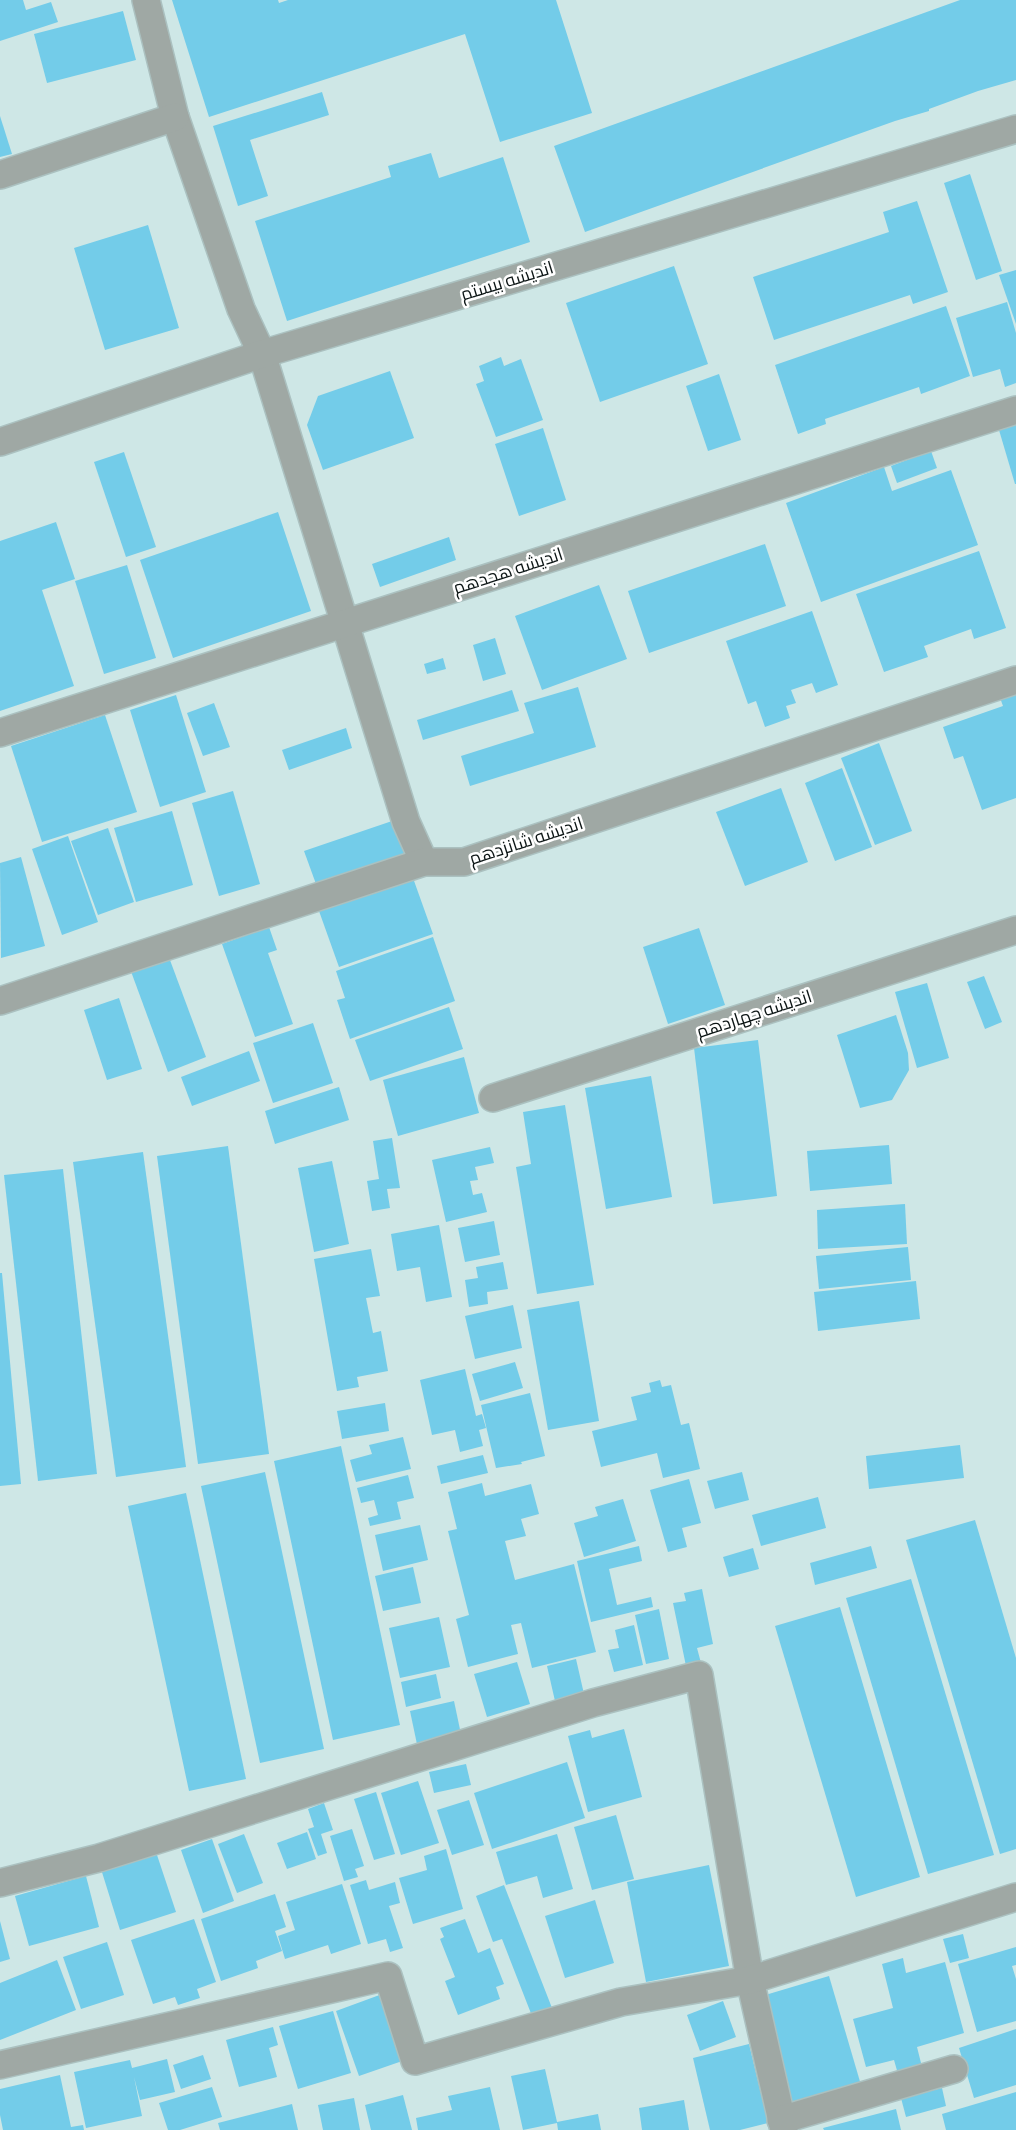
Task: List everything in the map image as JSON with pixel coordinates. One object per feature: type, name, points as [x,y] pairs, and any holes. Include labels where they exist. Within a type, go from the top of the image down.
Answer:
[{"type":"street","points":[[146,0],[175,117],[241,309],[262,354],[406,822],[424,862]]},
{"type":"street","points":[[0,175],[175,117]]},
{"type":"street","name":"اندیشه بیستم","points":[[0,442],[262,354],[1016,129]]},
{"type":"street","name":"اندیشه هجدهم","points":[[0,733],[1016,410]]},
{"type":"street","name":"اندیشه شانزدهم","points":[[0,1001],[424,862],[464,862],[1016,680]]},
{"type":"street","name":"اندیشه چهاردهم","points":[[493,1098],[1016,930]]},
{"type":"street","points":[[0,1883],[99,1858],[592,1703],[699,1675],[750,1980],[782,2125],[954,2069]]},
{"type":"street","points":[[0,2065],[388,1976],[415,2061],[621,2002],[750,1980],[1016,1897]]},
{"type":"building","points":[[0,0],[23,0],[26,10],[51,2],[58,22],[0,41]]},
{"type":"building","points":[[172,0],[278,0],[279,3],[288,0],[556,0],[592,113],[500,142],[465,34],[209,117]]},
{"type":"building","points":[[960,0],[1016,0],[1016,80],[978,91],[929,109],[929,111],[895,121],[585,232],[554,146]]},
{"type":"building","points":[[123,11],[136,60],[47,83],[34,34]]},
{"type":"building","points":[[322,92],[329,115],[250,140],[268,196],[238,206],[213,126]]},
{"type":"building","points":[[0,116],[12,154],[0,157]]},
{"type":"building","points":[[431,153],[439,178],[503,157],[530,242],[287,321],[255,221],[391,177],[388,166]]},
{"type":"building","points":[[970,174],[1002,271],[976,280],[944,183]]},
{"type":"building","points":[[917,201],[948,292],[913,304],[910,295],[774,340],[753,277],[889,232],[883,212]]},
{"type":"building","points":[[148,225],[179,328],[105,350],[74,248]]},
{"type":"building","points":[[674,266],[708,364],[600,402],[566,303]]},
{"type":"building","points":[[1016,270],[1016,324],[999,275]]},
{"type":"building","points":[[1007,302],[1016,333],[1016,383],[1005,387],[1000,369],[973,377],[956,318]]},
{"type":"building","points":[[946,306],[970,376],[921,394],[919,387],[825,419],[826,424],[798,434],[775,365]]},
{"type":"building","points":[[501,357],[504,366],[521,359],[543,420],[496,437],[476,384],[484,381],[479,366]]},
{"type":"building","points":[[390,371],[414,438],[323,470],[307,425],[318,396]]},
{"type":"building","points":[[719,374],[741,440],[708,451],[686,386]]},
{"type":"building","points":[[1016,424],[1016,484],[1015,484],[999,430]]},
{"type":"building","points":[[543,428],[566,500],[519,516],[495,444]]},
{"type":"building","points":[[931,451],[937,468],[897,483],[891,466]]},
{"type":"building","points":[[124,452],[156,547],[126,557],[94,462]]},
{"type":"building","points":[[884,467],[892,491],[951,470],[978,545],[821,602],[786,503]]},
{"type":"building","points":[[278,512],[311,611],[173,658],[140,560]]},
{"type":"building","points":[[56,522],[75,579],[42,590],[74,686],[0,711],[0,541]]},
{"type":"building","points":[[449,537],[456,560],[380,587],[372,564]]},
{"type":"building","points":[[765,544],[786,606],[649,653],[628,591]]},
{"type":"building","points":[[979,551],[1006,628],[974,639],[971,629],[924,646],[928,657],[884,672],[856,594]]},
{"type":"building","points":[[127,565],[156,658],[104,674],[75,581]]},
{"type":"building","points":[[599,585],[627,659],[542,690],[515,616]]},
{"type":"building","points":[[812,611],[838,685],[816,693],[812,683],[791,690],[796,703],[786,706],[790,718],[765,727],[756,701],[748,704],[726,641]]},
{"type":"building","points":[[495,638],[506,674],[483,681],[473,645]]},
{"type":"building","points":[[443,658],[446,669],[427,674],[424,664]]},
{"type":"building","points":[[578,687],[596,747],[470,786],[461,756],[534,733],[524,703]]},
{"type":"building","points":[[1016,689],[1016,798],[982,810],[963,756],[954,759],[943,727],[1003,706],[999,695]]},
{"type":"building","points":[[512,690],[519,711],[423,740],[417,720]]},
{"type":"building","points":[[176,695],[206,792],[160,807],[130,710]]},
{"type":"building","points":[[214,703],[230,747],[203,756],[187,713]]},
{"type":"building","points":[[105,715],[137,812],[42,842],[11,746]]},
{"type":"building","points":[[346,728],[352,748],[289,770],[282,750]]},
{"type":"building","points":[[879,743],[912,831],[875,845],[841,758]]},
{"type":"building","points":[[842,768],[872,847],[835,861],[805,783]]},
{"type":"building","points":[[781,788],[808,862],[745,886],[716,812]]},
{"type":"building","points":[[233,791],[260,884],[219,896],[192,803]]},
{"type":"building","points":[[172,811],[193,885],[136,902],[114,828]]},
{"type":"building","points":[[395,820],[407,854],[316,884],[304,851]]},
{"type":"building","points":[[108,828],[134,902],[98,915],[71,841]]},
{"type":"building","points":[[68,836],[98,922],[62,935],[32,849]]},
{"type":"building","points":[[21,857],[45,946],[1,958],[0,863]]},
{"type":"building","points":[[413,878],[433,934],[339,967],[319,911]]},
{"type":"building","points":[[269,927],[277,950],[268,953],[293,1024],[255,1037],[222,944]]},
{"type":"building","points":[[699,928],[725,1005],[668,1024],[643,947]]},
{"type":"building","points":[[433,937],[455,1001],[350,1039],[337,1000],[345,998],[336,971]]},
{"type":"building","points":[[167,952],[206,1057],[168,1072],[129,966]]},
{"type":"building","points":[[984,976],[1002,1022],[985,1029],[967,982]]},
{"type":"building","points":[[927,983],[949,1058],[917,1068],[895,992]]},
{"type":"building","points":[[119,998],[142,1069],[107,1080],[84,1010]]},
{"type":"building","points":[[449,1007],[463,1049],[370,1081],[355,1040]]},
{"type":"building","points":[[896,1015],[908,1053],[909,1070],[892,1100],[860,1108],[837,1035]]},
{"type":"building","points":[[313,1023],[333,1083],[273,1103],[253,1043]]},
{"type":"building","points":[[758,1040],[777,1196],[713,1204],[694,1048]]},
{"type":"building","points":[[249,1051],[260,1081],[192,1106],[181,1077]]},
{"type":"building","points":[[464,1057],[479,1113],[398,1136],[383,1080]]},
{"type":"building","points":[[651,1076],[672,1197],[606,1209],[585,1088]]},
{"type":"building","points":[[339,1087],[349,1120],[275,1144],[265,1111]]},
{"type":"building","points":[[565,1105],[594,1285],[537,1294],[516,1167],[531,1164],[523,1112]]},
{"type":"building","points":[[392,1138],[400,1188],[387,1189],[390,1208],[372,1211],[367,1181],[379,1179],[373,1141]]},
{"type":"building","points":[[889,1145],[892,1184],[810,1191],[807,1151]]},
{"type":"building","points":[[228,1146],[269,1454],[198,1464],[157,1156]]},
{"type":"building","points":[[490,1147],[494,1163],[475,1167],[478,1180],[470,1181],[473,1195],[482,1193],[487,1212],[446,1222],[432,1160]]},
{"type":"building","points":[[143,1152],[186,1467],[116,1477],[73,1162]]},
{"type":"building","points":[[332,1161],[349,1244],[314,1252],[298,1168]]},
{"type":"building","points":[[63,1169],[97,1474],[38,1481],[4,1175]]},
{"type":"building","points":[[905,1204],[907,1244],[818,1249],[817,1210]]},
{"type":"building","points":[[494,1221],[500,1255],[465,1262],[458,1228]]},
{"type":"building","points":[[439,1225],[452,1297],[426,1302],[420,1267],[397,1271],[391,1234]]},
{"type":"building","points":[[908,1247],[911,1280],[819,1289],[816,1256]]},
{"type":"building","points":[[371,1249],[380,1296],[366,1298],[373,1333],[381,1331],[388,1371],[357,1377],[359,1387],[337,1391],[314,1259]]},
{"type":"building","points":[[503,1262],[508,1289],[487,1292],[488,1304],[469,1307],[465,1280],[478,1278],[476,1267]]},
{"type":"building","points":[[0,1273],[2,1273],[21,1484],[0,1486]]},
{"type":"building","points":[[916,1281],[920,1319],[818,1331],[814,1292]]},
{"type":"building","points":[[579,1301],[599,1421],[548,1430],[527,1310]]},
{"type":"building","points":[[513,1305],[522,1348],[475,1359],[465,1316]]},
{"type":"building","points":[[515,1362],[523,1388],[480,1401],[472,1374]]},
{"type":"building","points":[[465,1369],[476,1416],[482,1414],[486,1428],[479,1430],[483,1446],[460,1452],[455,1430],[432,1435],[420,1380]]},
{"type":"building","points":[[660,1380],[662,1387],[671,1385],[681,1425],[689,1423],[700,1469],[663,1478],[657,1453],[601,1467],[592,1431],[637,1420],[631,1397],[651,1392],[649,1383]]},
{"type":"building","points":[[530,1393],[545,1456],[521,1462],[522,1464],[496,1468],[481,1405]]},
{"type":"building","points":[[385,1403],[389,1431],[342,1439],[337,1411]]},
{"type":"building","points":[[403,1437],[411,1469],[356,1482],[350,1460],[372,1454],[369,1445]]},
{"type":"building","points":[[960,1445],[964,1478],[869,1489],[866,1456]]},
{"type":"building","points":[[341,1446],[400,1725],[333,1740],[274,1461]]},
{"type":"building","points":[[483,1455],[488,1473],[441,1484],[437,1466]]},
{"type":"building","points":[[265,1472],[324,1749],[260,1763],[201,1486]]},
{"type":"building","points":[[742,1472],[749,1500],[715,1509],[707,1481]]},
{"type":"building","points":[[408,1475],[414,1498],[397,1502],[401,1519],[370,1526],[368,1518],[378,1515],[374,1500],[361,1503],[357,1488]]},
{"type":"building","points":[[689,1479],[701,1523],[682,1528],[687,1547],[668,1552],[650,1490]]},
{"type":"building","points":[[482,1483],[485,1496],[531,1484],[539,1514],[521,1519],[526,1536],[505,1541],[515,1580],[574,1564],[596,1652],[532,1668],[521,1623],[511,1625],[518,1654],[468,1667],[456,1619],[469,1615],[448,1531],[457,1529],[448,1492]]},
{"type":"building","points":[[186,1493],[246,1779],[189,1791],[128,1506]]},
{"type":"building","points":[[818,1497],[826,1528],[761,1546],[752,1515]]},
{"type":"building","points":[[623,1499],[636,1541],[584,1557],[574,1523],[598,1516],[595,1507]]},
{"type":"building","points":[[975,1520],[1016,1658],[1016,1849],[1000,1854],[906,1540]]},
{"type":"building","points":[[420,1525],[428,1560],[383,1571],[375,1535]]},
{"type":"building","points":[[639,1546],[642,1561],[609,1569],[617,1605],[651,1597],[653,1607],[591,1622],[577,1561]]},
{"type":"building","points":[[871,1546],[877,1568],[815,1585],[810,1563]]},
{"type":"building","points":[[753,1548],[759,1569],[729,1577],[723,1557]]},
{"type":"building","points":[[413,1567],[421,1603],[383,1611],[375,1576]]},
{"type":"building","points":[[911,1579],[994,1855],[928,1874],[846,1598]]},
{"type":"building","points":[[702,1589],[713,1644],[697,1648],[701,1663],[686,1666],[673,1603],[686,1601],[684,1593]]},
{"type":"building","points":[[840,1607],[920,1877],[856,1897],[775,1626]]},
{"type":"building","points":[[659,1609],[669,1659],[646,1664],[635,1615]]},
{"type":"building","points":[[439,1617],[450,1667],[400,1678],[389,1628]]},
{"type":"building","points":[[634,1625],[643,1665],[614,1672],[608,1650],[619,1648],[615,1630]]},
{"type":"building","points":[[576,1659],[584,1694],[555,1701],[547,1666]]},
{"type":"building","points":[[517,1662],[530,1704],[487,1717],[474,1674]]},
{"type":"building","points":[[436,1674],[441,1698],[406,1707],[401,1682]]},
{"type":"building","points":[[454,1701],[462,1739],[418,1749],[410,1711]]},
{"type":"building","points":[[624,1729],[642,1797],[588,1812],[568,1736],[590,1730],[592,1738]]},
{"type":"building","points":[[567,1762],[585,1818],[492,1849],[474,1793]]},
{"type":"building","points":[[466,1764],[471,1785],[434,1793],[429,1772]]},
{"type":"building","points":[[418,1781],[439,1843],[401,1855],[381,1793]]},
{"type":"building","points":[[376,1792],[395,1854],[374,1860],[354,1799]]},
{"type":"building","points":[[469,1800],[484,1845],[452,1855],[437,1810]]},
{"type":"building","points":[[324,1803],[333,1830],[321,1834],[327,1853],[318,1856],[308,1829],[314,1827],[308,1809]]},
{"type":"building","points":[[616,1815],[634,1879],[592,1890],[574,1827]]},
{"type":"building","points":[[352,1829],[364,1866],[355,1869],[358,1877],[344,1881],[330,1836]]},
{"type":"building","points":[[307,1832],[316,1859],[287,1869],[277,1843]]},
{"type":"building","points":[[244,1834],[263,1883],[237,1893],[218,1844]]},
{"type":"building","points":[[557,1834],[573,1889],[543,1898],[537,1876],[506,1885],[496,1852]]},
{"type":"building","points":[[212,1839],[234,1901],[203,1913],[181,1850]]},
{"type":"building","points":[[446,1849],[463,1909],[413,1924],[399,1878],[427,1870],[424,1856]]},
{"type":"building","points":[[156,1852],[176,1912],[120,1930],[101,1869]]},
{"type":"building","points":[[709,1865],[729,1966],[646,1982],[627,1882]]},
{"type":"building","points":[[86,1876],[99,1927],[29,1946],[15,1896]]},
{"type":"building","points":[[366,1880],[369,1890],[395,1882],[400,1903],[389,1906],[403,1948],[390,1952],[386,1939],[368,1944],[350,1885]]},
{"type":"building","points":[[342,1884],[361,1944],[331,1954],[328,1945],[285,1959],[278,1936],[295,1930],[286,1902]]},
{"type":"building","points":[[504,1885],[552,2008],[532,2016],[502,1939],[493,1942],[476,1896]]},
{"type":"building","points":[[275,1894],[286,1927],[275,1931],[282,1951],[256,1961],[258,1968],[221,1981],[201,1919]]},
{"type":"building","points":[[595,1900],[614,1963],[565,1978],[545,1916]]},
{"type":"building","points":[[194,1919],[216,1982],[197,1989],[200,1998],[178,2005],[175,1997],[153,2004],[131,1940]]},
{"type":"building","points":[[465,1919],[478,1953],[490,1948],[504,1984],[496,1987],[500,1999],[458,2015],[445,1981],[455,1977],[440,1939],[444,1937],[440,1928]]},
{"type":"building","points":[[0,1921],[10,1959],[0,1962]]},
{"type":"building","points":[[963,1934],[969,1958],[950,1963],[943,1939]]},
{"type":"building","points":[[107,1942],[124,1995],[81,2009],[63,1957]]},
{"type":"building","points":[[1016,1947],[1016,1965],[1012,1966],[1016,1979],[1016,2021],[977,2032],[958,1964]]},
{"type":"building","points":[[903,1958],[906,1973],[945,1962],[964,2033],[917,2047],[922,2067],[898,2074],[894,2060],[866,2067],[853,2019],[893,2008],[882,1964]]},
{"type":"building","points":[[57,1960],[76,2010],[0,2040],[0,1983]]},
{"type":"building","points":[[829,1976],[861,2085],[790,2106],[759,1997]]},
{"type":"building","points":[[385,1993],[408,2059],[359,2076],[336,2011]]},
{"type":"building","points":[[723,2001],[736,2037],[700,2051],[687,2015]]},
{"type":"building","points":[[333,2011],[351,2073],[298,2089],[279,2026]]},
{"type":"building","points":[[273,2027],[278,2045],[269,2048],[277,2077],[239,2087],[226,2040]]},
{"type":"building","points":[[1016,2029],[1016,2085],[974,2098],[959,2048]]},
{"type":"building","points":[[749,2044],[768,2123],[740,2130],[710,2130],[693,2058]]},
{"type":"building","points":[[203,2055],[211,2079],[181,2089],[173,2065]]},
{"type":"building","points":[[167,2059],[175,2092],[140,2100],[134,2077],[142,2116],[86,2128],[74,2072],[130,2060],[132,2068]]},
{"type":"building","points":[[545,2069],[557,2122],[598,2114],[601,2130],[558,2130],[557,2123],[523,2130],[511,2076]]},
{"type":"building","points":[[60,2075],[71,2127],[83,2125],[84,2130],[3,2130],[0,2115],[0,2089]]},
{"type":"building","points":[[212,2087],[222,2117],[180,2130],[168,2130],[159,2103]]},
{"type":"building","points":[[490,2087],[500,2130],[418,2130],[416,2118],[452,2110],[448,2096]]},
{"type":"building","points":[[942,2088],[946,2106],[906,2117],[901,2098]]},
{"type":"building","points":[[1016,2092],[1016,2130],[946,2130],[942,2114]]},
{"type":"building","points":[[403,2095],[412,2130],[371,2130],[365,2105]]},
{"type":"building","points":[[354,2098],[360,2130],[323,2130],[318,2105]]},
{"type":"building","points":[[684,2100],[689,2130],[642,2130],[639,2108]]},
{"type":"building","points":[[292,2104],[298,2130],[220,2130],[218,2123]]},
{"type":"building","points":[[896,2109],[901,2130],[824,2130],[823,2128]]}]
